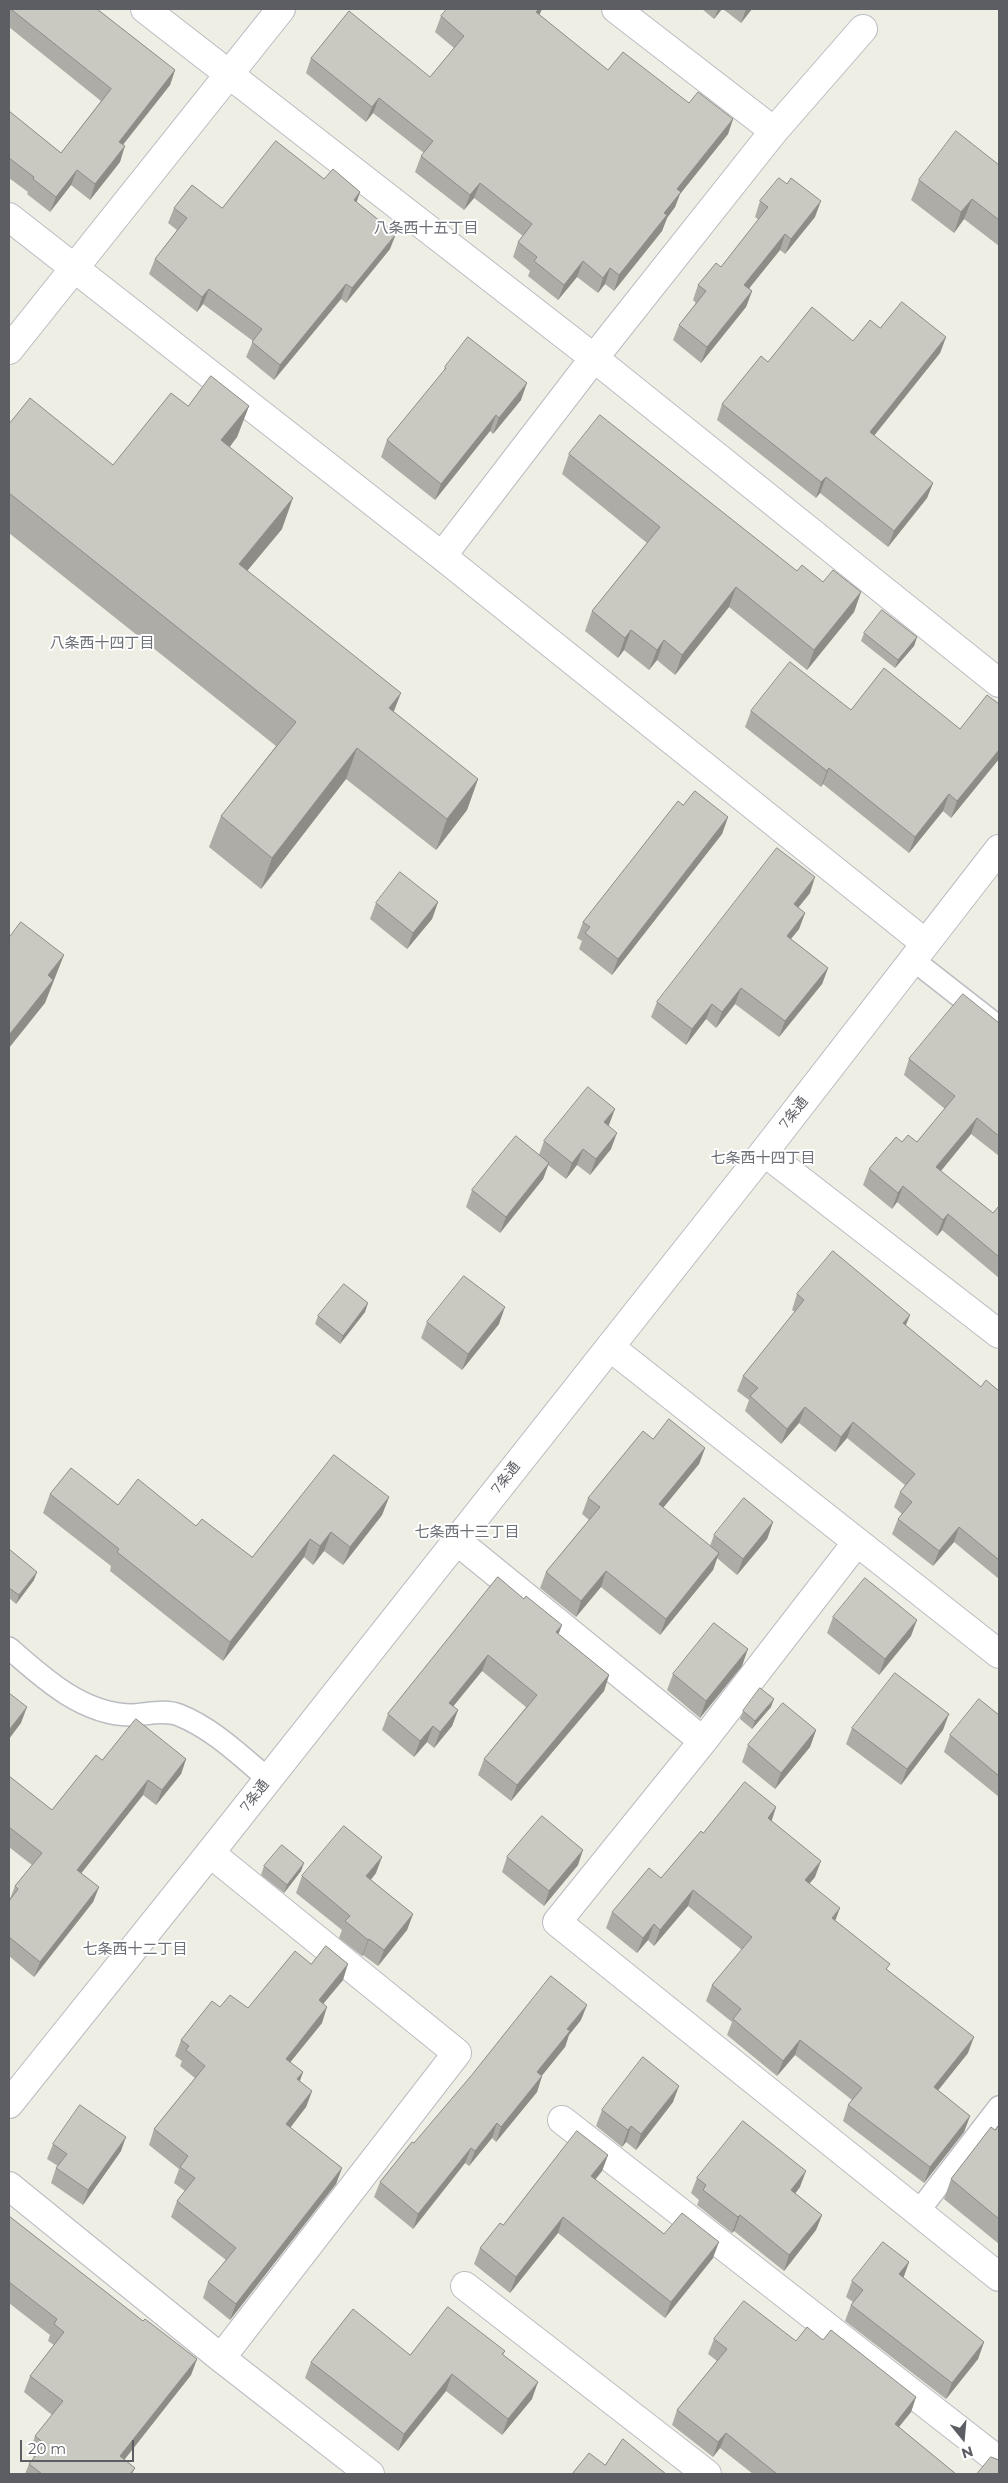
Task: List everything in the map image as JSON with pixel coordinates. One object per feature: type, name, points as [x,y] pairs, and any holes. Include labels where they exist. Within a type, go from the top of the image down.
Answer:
[{"type":"street","points":[[145,9],[594,358],[999,683]]},
{"type":"street","points":[[9,350],[281,9]]},
{"type":"street","points":[[616,9],[774,130]]},
{"type":"street","points":[[442,556],[594,358],[774,130],[863,29]]},
{"type":"street","points":[[9,217],[442,556],[919,951]]},
{"type":"street","name":"7条通","points":[[9,2104],[210,1853],[764,1152],[999,849]]},
{"type":"street","points":[[764,1152],[999,1334]]},
{"type":"street","points":[[610,1347],[999,1654]]},
{"type":"street","points":[[457,1541],[703,1741]]},
{"type":"street","points":[[857,1542],[703,1741],[557,1922],[999,2277]]},
{"type":"street","points":[[210,1853],[457,2053],[221,2358]]},
{"type":"street","points":[[562,2120],[999,2461]]},
{"type":"street","points":[[9,2186],[221,2358],[370,2474]]},
{"type":"street","points":[[465,2286],[707,2474]]},
{"type":"lane","points":[[919,951],[999,1027]]},
{"type":"lane","points":[[9,1648],[41,1676],[82,1702],[103,1712],[130,1715],[176,1714],[198,1723],[268,1779]]},
{"type":"lane","points":[[918,2212],[999,2107]]},
{"type":"building","points":[[11,9],[97,9],[175,70],[119,142],[125,146],[95,184],[77,170],[56,197],[9,158],[9,111],[61,153],[111,89]]},
{"type":"building","points":[[447,9],[539,9],[536,12],[608,70],[623,52],[689,103],[698,92],[733,119],[677,189],[681,192],[664,213],[667,215],[619,275],[610,268],[603,278],[583,261],[564,285],[534,261],[537,257],[518,242],[532,224],[480,183],[470,195],[421,156],[433,141],[379,98],[372,107],[311,58],[349,11],[430,77],[464,36],[441,16]]},
{"type":"building","points":[[956,131],[999,165],[999,220],[972,199],[961,212],[919,180]]},
{"type":"building","points":[[276,141],[324,179],[333,169],[360,192],[354,200],[396,234],[352,288],[346,284],[280,365],[252,342],[262,329],[209,289],[202,297],[155,259],[187,218],[174,208],[192,185],[222,208]]},
{"type":"building","points":[[779,178],[787,184],[791,178],[821,201],[791,239],[785,234],[744,285],[752,291],[707,347],[679,325],[706,291],[698,285],[716,263],[721,267],[768,207],[760,201]]},
{"type":"building","points":[[902,302],[946,337],[870,432],[933,483],[894,531],[826,477],[821,482],[722,404],[761,356],[768,362],[812,307],[853,341],[870,320],[880,328]]},
{"type":"building","points":[[468,337],[527,383],[499,418],[496,415],[441,484],[387,440],[446,368]]},
{"type":"building","points":[[211,376],[249,406],[221,440],[293,498],[239,564],[401,693],[389,708],[478,779],[447,819],[357,748],[272,858],[221,816],[296,722],[9,493],[9,424],[30,398],[113,465],[171,393],[188,406]]},
{"type":"building","points":[[600,415],[797,571],[802,565],[823,582],[833,570],[861,592],[814,650],[736,587],[682,655],[664,640],[657,650],[631,630],[625,638],[592,611],[660,527],[569,454]]},
{"type":"building","points":[[882,610],[917,637],[898,660],[864,633]]},
{"type":"building","points":[[790,662],[851,710],[884,668],[960,729],[987,695],[999,704],[999,750],[957,801],[949,794],[915,837],[829,768],[827,771],[751,711]]},
{"type":"building","points":[[695,791],[728,817],[618,959],[585,933],[590,927],[583,922],[678,801],[683,805]]},
{"type":"building","points":[[777,848],[815,877],[794,904],[805,913],[787,936],[828,968],[785,1021],[741,988],[722,1012],[712,1004],[692,1029],[657,1002]]},
{"type":"building","points":[[400,872],[438,902],[413,933],[376,903]]},
{"type":"building","points":[[21,922],[64,955],[48,975],[53,980],[9,1035],[9,938]]},
{"type":"building","points":[[963,994],[999,1023],[999,1136],[977,1118],[936,1167],[993,1213],[999,1206],[999,1257],[948,1214],[943,1220],[903,1186],[898,1193],[869,1169],[896,1137],[902,1142],[908,1135],[917,1142],[955,1096],[909,1059]]},
{"type":"building","points":[[588,1087],[615,1109],[604,1122],[617,1133],[596,1159],[583,1149],[572,1163],[544,1141]]},
{"type":"building","points":[[516,1136],[549,1163],[506,1217],[472,1190]]},
{"type":"building","points":[[833,1251],[910,1315],[903,1323],[981,1387],[986,1380],[999,1391],[999,1560],[959,1527],[939,1551],[898,1519],[912,1502],[900,1492],[915,1474],[853,1422],[841,1437],[805,1407],[787,1429],[750,1396],[758,1388],[743,1376],[804,1300],[797,1294]]},
{"type":"building","points":[[464,1276],[505,1307],[468,1354],[427,1322]]},
{"type":"building","points":[[344,1284],[368,1303],[343,1336],[318,1316]]},
{"type":"building","points":[[669,1419],[705,1448],[659,1504],[719,1553],[666,1619],[606,1571],[581,1601],[546,1572],[600,1507],[588,1498],[643,1431],[653,1439]]},
{"type":"building","points":[[334,1455],[389,1497],[350,1547],[331,1532],[320,1546],[310,1539],[230,1642],[117,1552],[119,1549],[50,1494],[71,1468],[118,1505],[138,1479],[196,1526],[202,1519],[252,1557]]},
{"type":"building","points":[[744,1498],[773,1522],[743,1559],[714,1535]]},
{"type":"building","points":[[9,1549],[37,1572],[19,1595],[9,1588]]},
{"type":"building","points":[[498,1577],[524,1599],[526,1596],[562,1625],[556,1632],[609,1675],[517,1785],[484,1759],[537,1695],[488,1655],[449,1703],[458,1710],[440,1732],[433,1726],[420,1741],[388,1714]]},
{"type":"building","points":[[865,1578],[917,1620],[885,1659],[833,1617]]},
{"type":"building","points":[[714,1623],[748,1649],[706,1701],[673,1674]]},
{"type":"building","points":[[895,1673],[949,1714],[907,1769],[852,1728]]},
{"type":"building","points":[[760,1688],[774,1699],[755,1721],[743,1711]]},
{"type":"building","points":[[9,1693],[27,1707],[9,1730]]},
{"type":"building","points":[[979,1699],[999,1715],[999,1776],[950,1735]]},
{"type":"building","points":[[783,1703],[816,1730],[781,1773],[748,1745]]},
{"type":"building","points":[[136,1719],[186,1759],[162,1790],[148,1780],[77,1870],[99,1887],[40,1962],[9,1937],[9,1901],[18,1889],[15,1886],[42,1853],[9,1827],[9,1776],[52,1810],[96,1755],[102,1760]]},
{"type":"building","points":[[745,1782],[776,1807],[768,1818],[821,1861],[805,1880],[840,1908],[832,1918],[890,1964],[886,1969],[974,2037],[934,2087],[970,2116],[930,2167],[848,2105],[862,2088],[800,2040],[783,2061],[733,2019],[741,2009],[712,1985],[752,1937],[693,1890],[660,1930],[654,1924],[643,1938],[612,1912],[649,1868],[661,1878],[701,1831],[703,1833]]},
{"type":"building","points":[[542,1816],[583,1850],[549,1891],[507,1857]]},
{"type":"building","points":[[344,1826],[382,1857],[366,1876],[413,1914],[384,1950],[368,1940],[345,1921],[350,1916],[302,1876]]},
{"type":"building","points":[[282,1845],[304,1863],[287,1885],[264,1866]]},
{"type":"building","points":[[326,1946],[348,1964],[319,2000],[327,2007],[286,2059],[303,2072],[297,2079],[312,2091],[286,2124],[342,2168],[236,2304],[208,2282],[236,2248],[177,2201],[195,2178],[180,2167],[188,2156],[154,2129],[205,2066],[186,2050],[189,2046],[181,2040],[212,2001],[220,2007],[230,1995],[248,2008],[295,1951],[311,1964]]},
{"type":"building","points":[[551,1976],[587,2005],[567,2029],[570,2031],[537,2072],[542,2076],[501,2127],[497,2123],[475,2151],[471,2148],[418,2214],[380,2182],[412,2142],[414,2143],[471,2076]]},
{"type":"building","points":[[643,2057],[679,2086],[641,2134],[631,2126],[628,2130],[602,2110]]},
{"type":"building","points":[[80,2105],[126,2137],[88,2190],[56,2168],[67,2154],[53,2144]]},
{"type":"building","points":[[743,2121],[806,2171],[791,2190],[822,2215],[789,2255],[740,2215],[738,2217],[703,2190],[706,2185],[697,2178]]},
{"type":"building","points":[[999,2125],[999,2219],[951,2179],[991,2127],[995,2130]]},
{"type":"building","points":[[577,2131],[608,2155],[591,2176],[664,2234],[682,2213],[719,2242],[671,2302],[563,2217],[516,2277],[480,2248],[500,2223],[503,2225]]},
{"type":"building","points":[[9,2216],[143,2321],[145,2319],[197,2359],[120,2456],[135,2468],[130,2474],[42,2474],[29,2464],[45,2444],[35,2436],[63,2401],[30,2376],[64,2332],[54,2324],[57,2319],[9,2282]]},
{"type":"building","points":[[883,2242],[909,2262],[899,2274],[984,2342],[952,2383],[851,2305],[863,2290],[852,2281]]},
{"type":"building","points":[[744,2301],[796,2341],[807,2327],[823,2340],[831,2330],[916,2397],[895,2424],[956,2474],[777,2474],[726,2433],[718,2442],[677,2410],[727,2349],[714,2339]]},
{"type":"building","points":[[448,2307],[505,2351],[502,2354],[538,2382],[508,2419],[452,2374],[404,2434],[311,2362],[353,2309],[410,2355]]},
{"type":"building","points":[[623,2439],[666,2474],[572,2474],[589,2453],[605,2465]]},
{"type":"building","points":[[991,2457],[999,2460],[999,2474],[977,2474]]},
{"type":"district","name":"八条西十五丁目","points":[[426,229]]},
{"type":"district","name":"八条西十四丁目","points":[[102,644]]},
{"type":"district","name":"七条西十四丁目","points":[[763,1159]]},
{"type":"district","name":"七条西十三丁目","points":[[467,1533]]},
{"type":"district","name":"七条西十二丁目","points":[[135,1950]]}]
